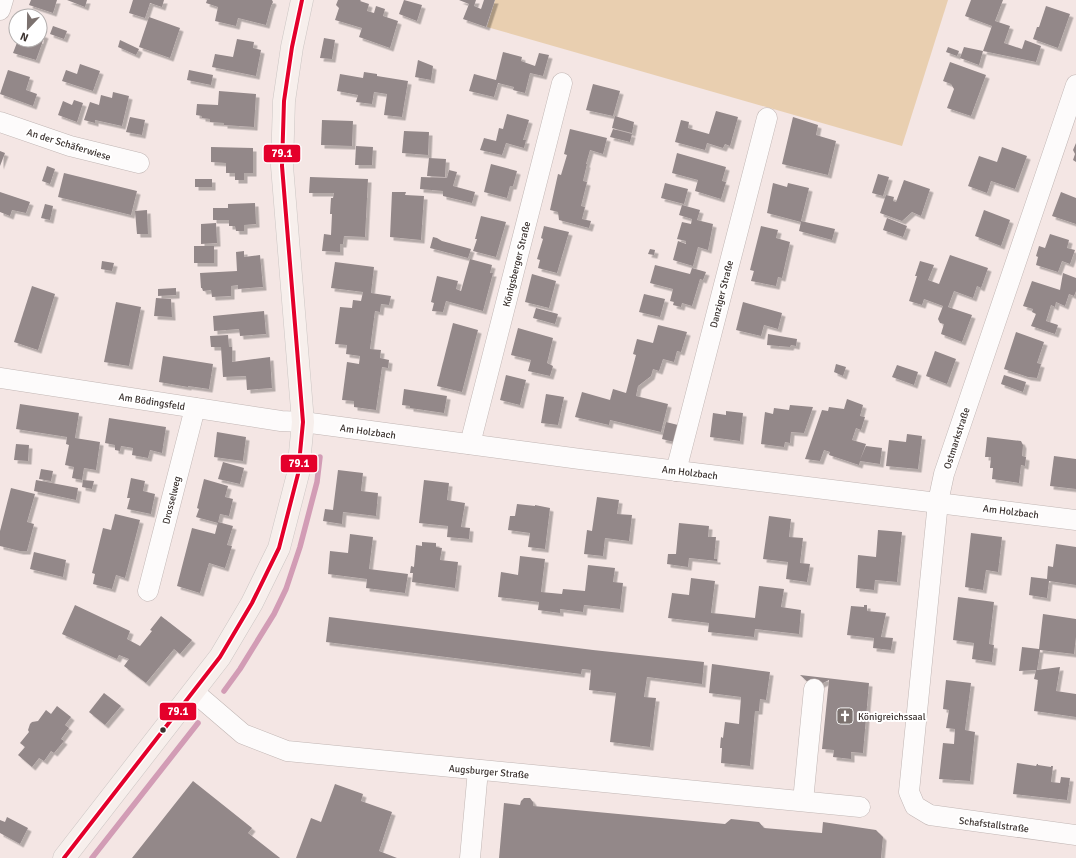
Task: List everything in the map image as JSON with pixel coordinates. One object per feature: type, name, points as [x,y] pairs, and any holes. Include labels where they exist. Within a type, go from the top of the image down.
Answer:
[{"type":"main road","points":[[64,858],[220,658],[252,603],[279,548],[298,474],[303,422],[282,166],[284,101],[292,47],[302,0]]},
{"type":"street","points":[[0,10],[4,0]]},
{"type":"street","name":"Königsberger Straße","points":[[470,444],[562,83]]},
{"type":"street","name":"Ostmarkstraße","points":[[915,806],[909,792],[938,502],[950,455],[1076,85]]},
{"type":"street","name":"Danziger Straße","points":[[676,471],[767,118]]},
{"type":"street","name":"An der Schäferwiese","points":[[0,122],[70,146],[140,164]]},
{"type":"street","name":"Am Bödingsfeld","points":[[1,382],[281,421],[303,422]]},
{"type":"street","name":"Drosselweg","points":[[148,591],[195,408]]},
{"type":"street","name":"Am Holzbach","points":[[303,422],[676,471],[1076,520]]},
{"type":"street","points":[[803,801],[814,689]]},
{"type":"street","name":"Augsburger Straße","points":[[194,692],[243,734],[287,751],[860,807]]},
{"type":"street","points":[[470,858],[478,770]]},
{"type":"street","name":"Schafstallstraße","points":[[915,806],[930,815],[1076,835]]},
{"type":"shaded area","points":[[495,0],[948,0],[902,146],[487,27]]},
{"type":"building","points":[[31,0],[57,0],[53,13],[48,11],[48,8],[38,8],[29,5]]},
{"type":"building","points":[[67,0],[87,0],[85,7]]},
{"type":"building","points":[[133,0],[164,0],[162,7],[150,3],[145,18],[129,13]]},
{"type":"building","points":[[207,0],[272,0],[273,2],[266,25],[238,18],[236,26],[215,21],[218,7],[206,3]]},
{"type":"building","points":[[338,0],[361,0],[360,1],[369,4],[367,11],[374,13],[376,6],[385,9],[383,16],[398,21],[390,48],[359,37],[362,28],[335,20],[339,8],[336,5]]},
{"type":"building","points":[[404,0],[422,5],[417,21],[399,14]]},
{"type":"building","points":[[459,0],[476,0],[474,6],[481,9],[484,0],[495,0],[486,27],[463,19],[469,4]]},
{"type":"building","points":[[971,0],[1003,0],[995,21],[1010,26],[1004,43],[1022,49],[1025,40],[1041,46],[1036,62],[983,51],[992,26],[965,16]]},
{"type":"building","points":[[1046,6],[1070,14],[1058,48],[1033,39]]},
{"type":"building","points":[[149,17],[180,28],[170,58],[139,47]]},
{"type":"building","points":[[53,26],[67,31],[64,39],[50,34]]},
{"type":"building","points":[[324,38],[335,40],[332,59],[320,58]]},
{"type":"building","points":[[237,39],[254,42],[253,48],[261,50],[256,76],[212,67],[215,54],[233,57]]},
{"type":"building","points":[[120,40],[139,49],[136,55],[118,47]]},
{"type":"building","points":[[948,47],[959,51],[957,56],[946,52]]},
{"type":"building","points":[[964,47],[983,51],[979,65],[960,58]]},
{"type":"building","points":[[15,48],[40,48],[36,60],[13,53]]},
{"type":"building","points":[[503,52],[522,57],[521,61],[535,66],[539,53],[549,55],[543,76],[530,73],[525,93],[513,90],[514,87],[498,83],[494,97],[469,91],[474,74],[496,80]]},
{"type":"building","points":[[418,60],[433,66],[431,80],[415,77]]},
{"type":"building","points":[[950,62],[986,75],[971,116],[947,108],[954,89],[951,84],[943,81]]},
{"type":"building","points":[[80,64],[100,71],[93,91],[62,81],[66,70],[77,74]]},
{"type":"building","points":[[8,70],[30,77],[26,90],[37,94],[33,106],[0,94]]},
{"type":"building","points":[[189,70],[213,75],[211,85],[187,80]]},
{"type":"building","points":[[364,72],[377,74],[377,76],[408,81],[402,117],[384,115],[387,94],[374,92],[372,104],[356,102],[358,95],[337,91],[340,74],[363,78]]},
{"type":"building","points":[[593,84],[620,91],[613,116],[586,110]]},
{"type":"building","points":[[219,91],[256,94],[254,127],[224,125],[224,123],[210,122],[210,119],[202,118],[202,116],[196,115],[197,104],[218,105]]},
{"type":"building","points":[[113,92],[129,96],[122,126],[95,120],[95,123],[84,120],[90,102],[99,105],[101,95],[112,98]]},
{"type":"building","points":[[74,100],[83,103],[77,122],[58,115],[63,101],[72,105]]},
{"type":"building","points":[[716,111],[738,117],[730,146],[725,144],[723,148],[707,143],[705,150],[675,142],[681,120],[689,122],[688,128],[709,134]]},
{"type":"building","points":[[507,114],[529,120],[523,140],[526,140],[524,148],[506,143],[502,155],[480,150],[484,138],[496,141],[499,128],[503,129]]},
{"type":"building","points":[[615,116],[634,122],[632,133],[612,128]]},
{"type":"building","points":[[130,117],[145,120],[142,135],[126,132]]},
{"type":"building","points":[[793,117],[818,125],[816,135],[836,141],[828,175],[782,164]]},
{"type":"building","points":[[322,120],[353,121],[352,146],[321,145]]},
{"type":"building","points":[[570,129],[607,138],[603,154],[590,150],[586,164],[583,181],[587,182],[581,206],[585,207],[582,219],[591,221],[589,228],[559,220],[558,212],[550,210],[558,174],[561,175],[567,155],[564,154]]},
{"type":"building","points":[[613,129],[632,134],[630,142],[610,137]]},
{"type":"building","points":[[404,131],[429,132],[428,155],[402,153]]},
{"type":"building","points":[[1076,143],[1076,162],[1073,160],[1075,154],[1073,150]]},
{"type":"building","points":[[356,146],[373,147],[372,165],[355,165]]},
{"type":"building","points":[[211,147],[253,148],[253,173],[244,173],[244,180],[235,180],[235,173],[226,173],[226,163],[211,162]]},
{"type":"building","points":[[1002,147],[1027,156],[1015,189],[991,181],[987,193],[968,186],[979,156],[997,162]]},
{"type":"building","points":[[0,151],[5,153],[0,166]]},
{"type":"building","points":[[677,153],[726,167],[722,181],[726,182],[721,199],[695,191],[698,180],[672,173]]},
{"type":"building","points":[[429,158],[446,159],[445,177],[427,176]]},
{"type":"building","points":[[491,164],[517,171],[513,186],[510,186],[507,198],[484,192]]},
{"type":"building","points":[[47,166],[55,169],[50,184],[42,181]]},
{"type":"building","points":[[449,170],[457,172],[453,186],[475,192],[472,203],[443,196],[443,191],[420,189],[421,177],[447,178]]},
{"type":"building","points":[[64,173],[137,191],[131,215],[58,197]]},
{"type":"building","points":[[878,174],[889,177],[883,196],[872,193]]},
{"type":"building","points":[[310,177],[368,179],[365,237],[344,236],[343,244],[340,244],[340,252],[322,251],[324,234],[331,235],[331,198],[333,198],[334,193],[309,193]]},
{"type":"building","points":[[195,179],[212,179],[212,187],[195,187]]},
{"type":"building","points":[[904,180],[930,189],[921,216],[912,212],[902,221],[880,213],[886,195],[894,197],[893,201],[896,202]]},
{"type":"building","points":[[665,183],[688,189],[684,204],[661,198]]},
{"type":"building","points":[[773,183],[787,187],[788,183],[809,188],[801,221],[835,229],[832,240],[799,231],[801,222],[767,213]]},
{"type":"building","points":[[0,192],[30,202],[26,213],[12,210],[10,216],[0,212]]},
{"type":"building","points":[[392,192],[406,192],[405,195],[424,196],[421,240],[390,237]]},
{"type":"building","points":[[1061,192],[1076,198],[1076,224],[1052,216]]},
{"type":"building","points":[[255,203],[256,224],[244,225],[244,231],[236,231],[235,226],[229,226],[229,220],[213,220],[213,208],[228,208],[228,204]]},
{"type":"building","points":[[45,204],[53,206],[50,220],[41,218]]},
{"type":"building","points":[[682,205],[700,210],[697,220],[713,224],[708,250],[698,247],[693,266],[673,260],[678,241],[686,244],[686,241],[677,239],[682,222],[691,224],[692,219],[679,215]]},
{"type":"building","points":[[147,210],[148,234],[137,234],[135,211]]},
{"type":"building","points":[[984,210],[1010,220],[1001,246],[975,236]]},
{"type":"building","points":[[481,216],[506,222],[496,257],[473,251],[477,239],[475,239]]},
{"type":"building","points":[[887,218],[907,226],[903,237],[883,230]]},
{"type":"building","points":[[216,223],[217,243],[201,244],[201,224]]},
{"type":"building","points":[[544,226],[569,232],[557,273],[538,268],[540,260],[537,259],[543,239],[541,238]]},
{"type":"building","points":[[761,226],[778,230],[776,238],[790,242],[782,278],[778,277],[776,286],[751,281],[754,271],[750,270]]},
{"type":"building","points":[[1050,234],[1069,240],[1067,248],[1075,250],[1070,264],[1062,261],[1058,272],[1036,265],[1038,257],[1036,256],[1039,246],[1045,248]]},
{"type":"building","points":[[433,237],[471,249],[468,258],[430,248]]},
{"type":"building","points":[[194,246],[214,246],[214,263],[194,263]]},
{"type":"building","points":[[650,249],[655,250],[654,255],[648,254]]},
{"type":"building","points":[[244,251],[244,257],[260,255],[263,287],[238,289],[238,285],[231,286],[231,296],[212,297],[211,290],[203,291],[201,288],[200,273],[237,271],[236,252]]},
{"type":"building","points":[[950,255],[988,268],[981,288],[977,286],[973,298],[954,291],[948,307],[972,315],[962,342],[941,334],[944,324],[940,323],[938,319],[943,306],[924,299],[922,305],[909,301],[920,261],[934,265],[928,280],[939,284]]},
{"type":"building","points":[[470,259],[492,265],[490,273],[493,273],[483,311],[446,301],[443,312],[432,311],[434,303],[431,302],[437,276],[458,281],[456,289],[461,291]]},
{"type":"building","points":[[102,261],[114,263],[112,271],[101,269]]},
{"type":"building","points":[[335,262],[374,267],[371,293],[391,296],[389,305],[381,304],[380,312],[375,311],[370,349],[381,350],[380,358],[389,360],[388,368],[382,367],[376,410],[354,407],[354,401],[342,400],[347,362],[359,364],[360,356],[346,354],[347,345],[335,344],[340,307],[352,308],[353,300],[361,301],[363,292],[331,288]]},
{"type":"building","points":[[655,265],[690,274],[692,268],[706,272],[703,280],[700,279],[692,306],[682,303],[681,307],[673,305],[674,302],[670,301],[673,289],[650,283]]},
{"type":"building","points":[[1063,273],[1076,278],[1076,291],[1074,296],[1069,294],[1065,306],[1056,302],[1055,307],[1051,305],[1046,321],[1058,325],[1055,334],[1031,326],[1036,314],[1032,312],[1033,309],[1023,306],[1032,281],[1060,290]]},
{"type":"building","points":[[532,274],[556,281],[549,308],[525,302]]},
{"type":"building","points":[[32,286],[55,294],[38,350],[14,342]]},
{"type":"building","points":[[176,288],[176,295],[158,296],[158,289]]},
{"type":"building","points":[[644,294],[665,299],[660,317],[639,312]]},
{"type":"building","points":[[156,298],[171,299],[172,317],[154,316]]},
{"type":"building","points":[[116,302],[141,307],[129,366],[104,362]]},
{"type":"building","points":[[743,302],[782,313],[778,329],[764,325],[761,336],[736,330]]},
{"type":"building","points":[[536,308],[558,314],[555,324],[533,318]]},
{"type":"building","points":[[264,311],[266,334],[240,336],[239,329],[214,331],[213,316]]},
{"type":"building","points":[[453,323],[478,330],[462,392],[437,386]]},
{"type":"building","points":[[658,325],[687,332],[681,352],[677,351],[674,362],[663,359],[659,371],[653,369],[651,376],[638,386],[636,396],[668,404],[661,432],[610,420],[609,425],[575,417],[582,392],[610,400],[613,389],[626,393],[636,355],[633,354],[637,339],[653,343]]},
{"type":"building","points":[[518,328],[553,338],[547,363],[553,366],[550,376],[528,371],[531,360],[511,355]]},
{"type":"building","points":[[1016,332],[1044,342],[1037,363],[1041,364],[1037,378],[1028,377],[1004,369]]},
{"type":"building","points":[[768,334],[797,339],[796,346],[791,345],[790,347],[767,345]]},
{"type":"building","points":[[228,335],[229,347],[232,347],[232,362],[270,357],[272,388],[247,390],[246,376],[223,377],[221,347],[211,347],[210,336]]},
{"type":"building","points":[[935,351],[956,359],[947,384],[926,376]]},
{"type":"building","points":[[163,356],[213,364],[209,389],[159,382]]},
{"type":"building","points":[[836,364],[846,367],[843,376],[834,372]]},
{"type":"building","points":[[897,365],[918,372],[914,385],[892,377]]},
{"type":"building","points":[[506,375],[526,380],[520,405],[500,400]]},
{"type":"building","points":[[1004,375],[1026,382],[1023,392],[1001,384]]},
{"type":"building","points":[[404,389],[447,396],[444,413],[410,408],[410,406],[402,405]]},
{"type":"building","points":[[546,394],[564,397],[558,425],[541,423]]},
{"type":"building","points":[[847,399],[863,405],[860,416],[865,417],[861,430],[856,428],[852,440],[866,444],[860,460],[866,446],[882,448],[880,464],[860,461],[859,465],[829,455],[830,452],[824,450],[820,461],[805,459],[822,410],[828,411],[829,407],[844,409]]},
{"type":"building","points":[[20,404],[79,413],[75,438],[100,442],[96,470],[84,468],[82,480],[72,478],[74,467],[65,465],[69,445],[66,444],[67,437],[16,429]]},
{"type":"building","points":[[790,405],[813,407],[804,433],[791,432],[790,443],[785,442],[784,447],[761,444],[765,412],[773,414],[774,408],[789,410]]},
{"type":"building","points":[[726,411],[743,413],[740,441],[710,437],[713,413],[726,415]]},
{"type":"building","points":[[109,418],[166,427],[162,453],[150,450],[148,458],[132,455],[133,448],[121,446],[120,451],[115,450],[115,445],[105,443]]},
{"type":"building","points":[[666,422],[678,425],[674,442],[662,439]]},
{"type":"building","points":[[217,432],[246,437],[243,461],[214,457]]},
{"type":"building","points":[[907,434],[922,436],[918,469],[886,466],[889,440],[906,442]]},
{"type":"building","points":[[987,437],[1021,441],[1023,445],[1022,456],[1026,457],[1025,466],[1021,465],[1019,483],[992,479],[993,468],[990,468],[991,457],[985,457]]},
{"type":"building","points":[[16,444],[29,445],[28,461],[14,460]]},
{"type":"building","points":[[1054,456],[1076,459],[1076,489],[1050,486]]},
{"type":"building","points":[[223,462],[244,468],[240,484],[218,479]]},
{"type":"building","points":[[41,469],[53,471],[51,481],[39,479]]},
{"type":"building","points":[[338,470],[363,473],[361,491],[378,493],[376,516],[343,512],[342,524],[323,521],[325,509],[333,510]]},
{"type":"building","points":[[131,478],[145,481],[143,491],[155,494],[151,514],[127,509],[130,498],[127,498]]},
{"type":"building","points":[[204,479],[228,486],[225,497],[233,499],[229,516],[220,514],[218,523],[196,517],[199,509],[197,508]]},
{"type":"building","points":[[36,480],[78,488],[76,500],[34,491]]},
{"type":"building","points":[[83,480],[94,481],[92,489],[82,487]]},
{"type":"building","points":[[424,480],[449,483],[447,500],[465,503],[461,527],[470,528],[469,539],[447,537],[448,526],[419,523]]},
{"type":"building","points":[[11,488],[35,494],[27,522],[34,524],[27,551],[20,551],[0,546],[0,531]]},
{"type":"building","points":[[597,497],[619,500],[617,514],[632,515],[629,541],[605,538],[603,556],[584,554],[587,530],[592,531]]},
{"type":"building","points":[[517,504],[550,508],[545,549],[528,547],[530,533],[508,530],[510,516],[515,516]]},
{"type":"building","points":[[115,514],[140,520],[125,578],[116,575],[112,589],[93,584],[95,574],[92,573],[103,528],[111,530]]},
{"type":"building","points":[[769,516],[791,519],[789,537],[803,538],[800,563],[810,564],[807,582],[786,579],[788,562],[763,559]]},
{"type":"building","points":[[218,522],[233,526],[227,545],[232,546],[225,568],[209,563],[200,593],[177,586],[192,528],[215,534]]},
{"type":"building","points":[[679,523],[709,526],[708,537],[716,537],[714,559],[717,559],[717,561],[689,558],[688,567],[667,564],[668,554],[676,554]]},
{"type":"building","points":[[878,530],[902,532],[897,582],[875,580],[874,590],[856,588],[858,555],[876,557]]},
{"type":"building","points":[[971,533],[1002,537],[998,572],[986,570],[983,590],[965,587]]},
{"type":"building","points":[[350,534],[373,537],[369,569],[408,574],[405,593],[366,588],[367,579],[328,574],[330,551],[348,553]]},
{"type":"building","points":[[422,542],[436,543],[436,547],[442,548],[440,560],[458,562],[455,588],[412,582],[413,573],[410,573],[411,566],[414,567],[416,545],[422,546]]},
{"type":"building","points":[[1056,544],[1076,547],[1076,585],[1049,581],[1047,598],[1029,595],[1031,577],[1047,579],[1048,566],[1053,567]]},
{"type":"building","points":[[34,552],[66,560],[63,577],[30,569]]},
{"type":"building","points":[[520,556],[545,559],[541,592],[562,594],[563,589],[585,591],[588,565],[615,568],[613,582],[623,583],[620,609],[584,605],[583,612],[560,609],[560,613],[538,610],[539,602],[498,597],[501,572],[518,575]]},
{"type":"building","points":[[691,578],[715,581],[711,613],[755,618],[759,586],[784,589],[781,607],[801,610],[799,634],[755,629],[754,637],[708,632],[709,623],[668,618],[672,593],[689,595]]},
{"type":"building","points":[[958,597],[994,602],[989,644],[994,645],[992,662],[972,659],[974,643],[953,640]]},
{"type":"building","points":[[75,605],[130,631],[127,639],[140,646],[152,631],[150,630],[161,616],[192,640],[180,654],[174,649],[146,683],[124,666],[129,659],[119,655],[117,659],[62,634]]},
{"type":"building","points":[[864,605],[867,605],[867,611],[886,613],[881,637],[893,638],[891,650],[873,648],[874,638],[847,635],[851,606],[864,607]]},
{"type":"building","points":[[1043,614],[1076,619],[1074,654],[1040,650],[1037,670],[1060,667],[1056,691],[1076,694],[1076,717],[1034,711],[1038,680],[1034,679],[1036,670],[1019,671],[1022,647],[1039,649]]},
{"type":"building","points":[[329,617],[593,650],[704,662],[702,684],[647,677],[644,697],[656,698],[650,747],[610,742],[616,693],[589,690],[591,670],[582,669],[581,674],[326,642]]},
{"type":"building","points":[[712,664],[770,672],[766,700],[760,699],[759,711],[755,711],[750,766],[721,763],[721,737],[723,738],[725,722],[739,724],[741,697],[709,693]]},
{"type":"building","points":[[800,675],[869,683],[863,753],[851,752],[851,759],[833,757],[834,750],[822,749],[829,680],[819,685],[810,684]]},
{"type":"building","points":[[946,680],[971,683],[965,730],[975,732],[970,781],[939,779],[943,743],[954,744],[955,729],[946,728],[949,710],[943,709]]},
{"type":"building","points":[[104,693],[121,706],[105,725],[89,712]]},
{"type":"building","points":[[57,706],[71,717],[65,725],[69,728],[61,739],[64,741],[54,753],[51,751],[44,761],[39,758],[32,767],[18,755],[25,747],[20,743],[29,732],[28,730],[32,722],[38,721],[46,710],[51,714]]},
{"type":"building","points":[[1017,763],[1036,766],[1038,764],[1051,767],[1053,766],[1051,782],[1060,783],[1061,777],[1070,778],[1067,800],[1013,794]]},
{"type":"building","points":[[193,781],[252,828],[248,833],[280,858],[132,858]]},
{"type":"building","points":[[335,784],[363,794],[361,801],[392,812],[379,851],[397,858],[296,858],[311,818],[321,822]]},
{"type":"building","points":[[524,798],[530,798],[533,802],[533,806],[725,824],[731,819],[759,822],[764,828],[822,833],[823,822],[876,830],[883,837],[881,858],[499,858],[504,803],[520,805]]},
{"type":"building","points":[[7,817],[28,828],[20,844],[0,833],[0,820],[5,822]]},
{"type":"waterway","points":[[224,691],[240,669],[274,614],[286,589],[300,547],[317,482],[320,457]]},
{"type":"waterway","points":[[92,858],[198,723]]},
{"type":"transit line","name":"79.1","points":[[64,858],[220,657],[252,603],[279,548],[298,474],[303,422],[282,166],[284,101],[292,47],[302,0]]},
{"type":"place","name":"Königreichssaal","points":[[845,716]]}]
